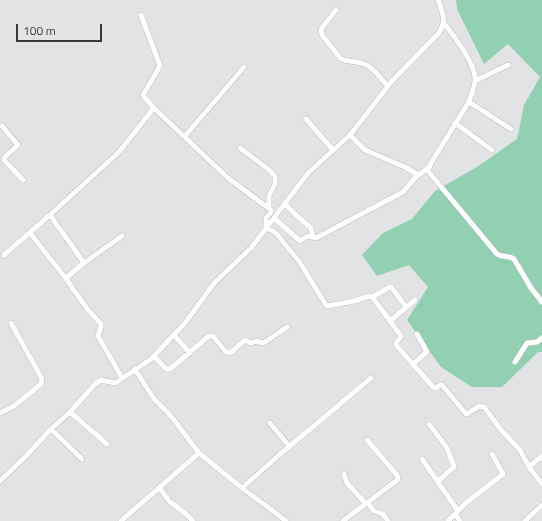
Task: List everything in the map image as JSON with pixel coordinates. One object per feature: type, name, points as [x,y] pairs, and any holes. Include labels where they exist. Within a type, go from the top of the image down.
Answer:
[{"type":"street","points":[[438,0],[444,23],[469,60],[474,71],[475,81],[469,102],[430,163],[428,171],[497,254],[502,257],[512,257],[514,259],[531,288],[542,302]]},
{"type":"street","points":[[336,10],[322,28],[322,35],[341,59],[362,63],[368,66],[388,86]]},
{"type":"street","points":[[140,15],[160,66],[143,96],[228,178],[269,208]]},
{"type":"street","points":[[0,481],[51,429],[70,412],[99,381],[101,380],[115,383],[154,356],[185,323],[215,282],[251,248],[308,173],[350,135],[388,86],[438,34],[444,23]]},
{"type":"street","points":[[475,81],[508,65]]},
{"type":"street","points":[[185,136],[244,67]]},
{"type":"street","points":[[469,102],[511,129]]},
{"type":"street","points":[[4,255],[119,152],[154,108]]},
{"type":"street","points":[[306,119],[334,150]]},
{"type":"street","points":[[455,123],[492,150]]},
{"type":"street","points":[[1,125],[18,145],[5,157],[4,160],[23,180]]},
{"type":"street","points":[[350,135],[365,150],[418,175]]},
{"type":"street","points":[[240,148],[275,176],[275,184],[269,196],[269,208],[271,212],[266,218],[266,228]]},
{"type":"street","points":[[274,218],[300,241],[307,236],[318,237],[403,192],[418,175],[429,167]]},
{"type":"street","points":[[285,204],[296,216],[311,228],[313,237]]},
{"type":"street","points":[[50,215],[84,263]]},
{"type":"street","points":[[266,228],[277,234],[299,260],[327,306],[372,297],[392,287],[406,307]]},
{"type":"street","points":[[30,233],[66,278],[88,310],[101,324],[98,336],[122,378]]},
{"type":"street","points":[[66,278],[122,236]]},
{"type":"street","points":[[372,297],[401,336],[396,345],[433,387],[436,388],[440,385],[442,386],[466,414],[479,406],[484,406],[502,431],[520,450],[529,467],[542,484]]},
{"type":"street","points":[[390,321],[415,300]]},
{"type":"street","points":[[0,413],[14,406],[41,384],[42,381],[11,323]]},
{"type":"street","points":[[154,356],[166,368],[170,369],[209,336],[213,336],[226,352],[230,353],[245,340],[251,343],[256,341],[262,343],[286,327]]},
{"type":"street","points":[[413,364],[427,352],[417,334]]},
{"type":"street","points":[[174,335],[190,352]]},
{"type":"street","points":[[515,362],[527,344],[537,342],[542,338]]},
{"type":"street","points":[[135,369],[154,399],[171,416],[199,453],[286,521]]},
{"type":"street","points":[[242,488],[289,446],[371,378]]},
{"type":"street","points":[[70,412],[107,444]]},
{"type":"street","points":[[270,423],[289,446]]},
{"type":"street","points":[[429,424],[447,448],[454,466],[438,481]]},
{"type":"street","points":[[51,429],[82,459]]},
{"type":"street","points":[[343,521],[396,481],[398,477],[367,440]]},
{"type":"street","points":[[121,521],[199,453]]},
{"type":"street","points":[[448,521],[466,503],[503,474],[492,454]]},
{"type":"street","points":[[529,467],[542,456]]},
{"type":"street","points":[[422,459],[438,481],[460,521]]},
{"type":"street","points":[[344,474],[347,483],[374,510],[383,514],[388,521]]},
{"type":"street","points":[[159,488],[169,501],[193,521]]},
{"type":"street","points":[[524,521],[542,505]]},
{"type":"green space","points":[[456,0],[542,0],[542,352],[538,352],[502,387],[472,387],[441,367],[407,320],[428,287],[409,265],[377,276],[362,255],[383,233],[412,219],[435,191],[477,167],[517,139],[524,105],[540,77],[508,44],[484,64],[457,9]]}]
